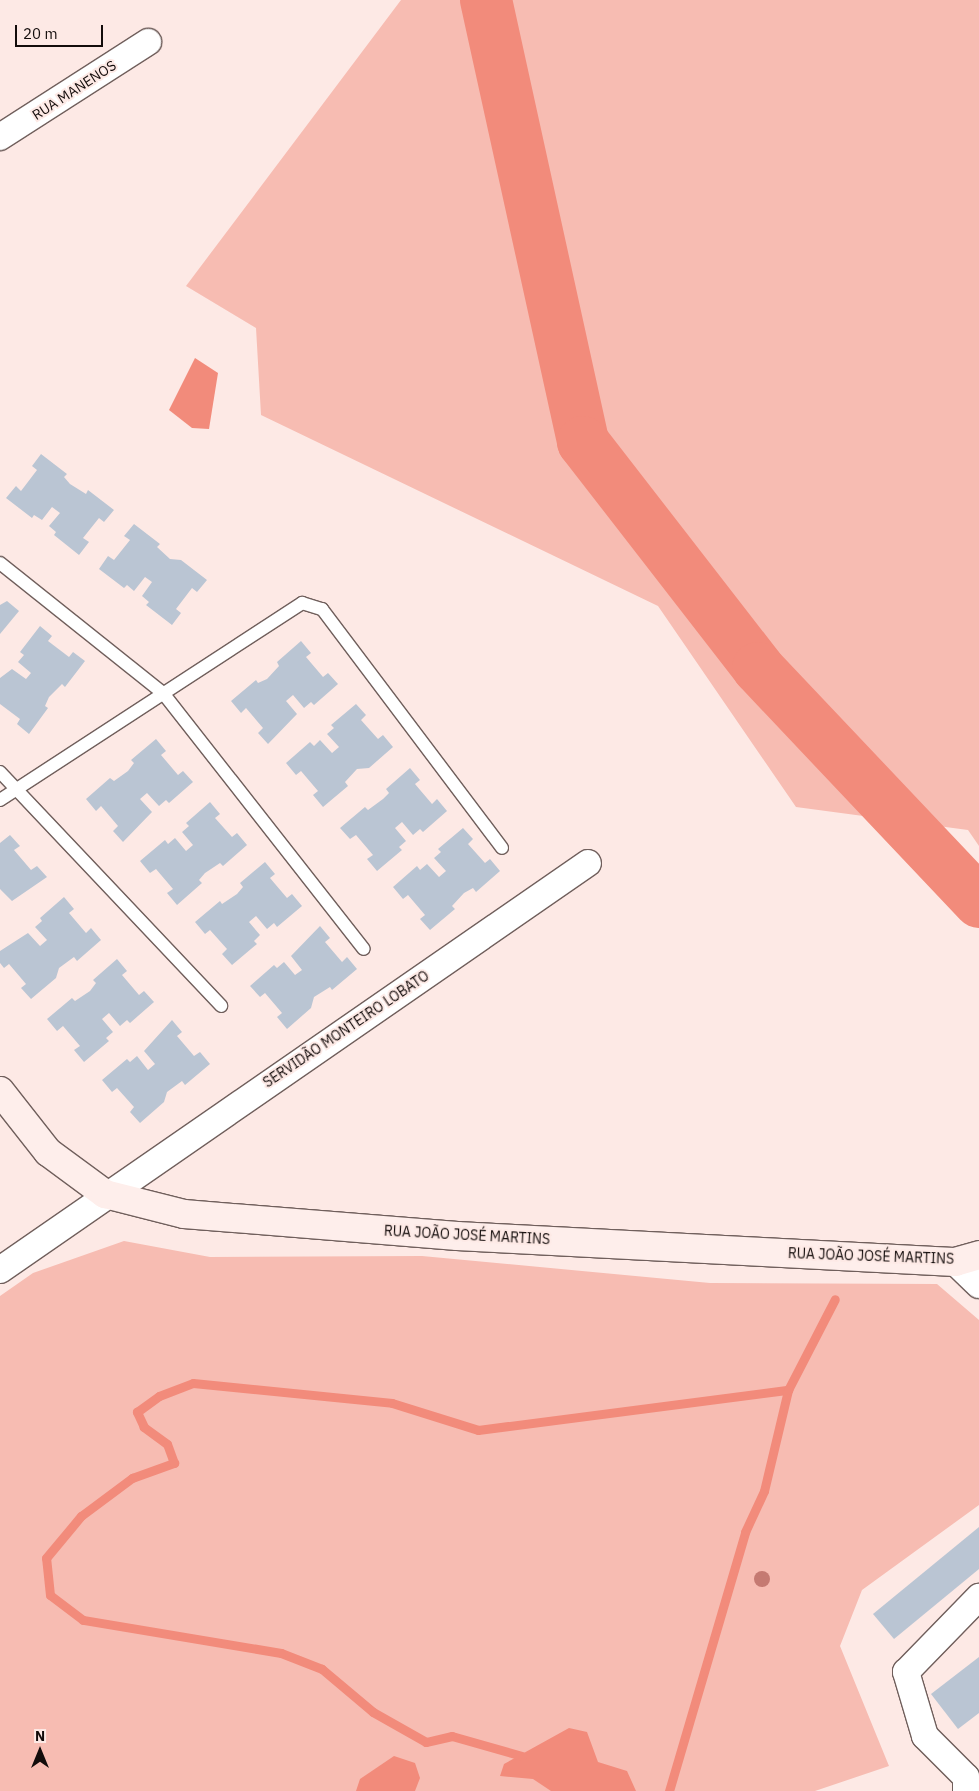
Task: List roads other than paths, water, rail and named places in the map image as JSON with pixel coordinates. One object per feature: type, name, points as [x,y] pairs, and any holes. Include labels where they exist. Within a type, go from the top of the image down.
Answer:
[{"type":"main road","name":"RUA JOÃO JOSÉ MARTINS","points":[[0,1091],[48,1152],[105,1194],[222,1218],[967,1259]]},
{"type":"street","name":"RUA MANENOS","points":[[0,137],[148,42]]},
{"type":"street","name":"SERVIDÃO MONTEIRO LOBATO","points":[[0,1270],[105,1194],[588,863]]},
{"type":"street","points":[[967,1259],[979,1285]]},
{"type":"street","points":[[966,1791],[966,1777],[925,1736],[906,1672],[979,1597]]},
{"type":"lane","points":[[0,563],[163,693],[364,949]]},
{"type":"lane","points":[[0,800],[283,612],[302,603],[322,609],[502,848]]},
{"type":"lane","points":[[0,772],[19,788],[221,1006]]},
{"type":"waterway","points":[[486,0],[583,442],[758,668],[979,902]]},
{"type":"waterway","points":[[669,1791],[745,1532],[764,1491],[788,1390],[835,1299]]},
{"type":"waterway","points":[[522,1756],[452,1736],[426,1742],[373,1712],[322,1669],[281,1653],[83,1620],[50,1595],[46,1558],[81,1516],[132,1478],[174,1463],[167,1444],[144,1427],[137,1412],[159,1396],[193,1383],[392,1403],[478,1430],[788,1390]]}]
